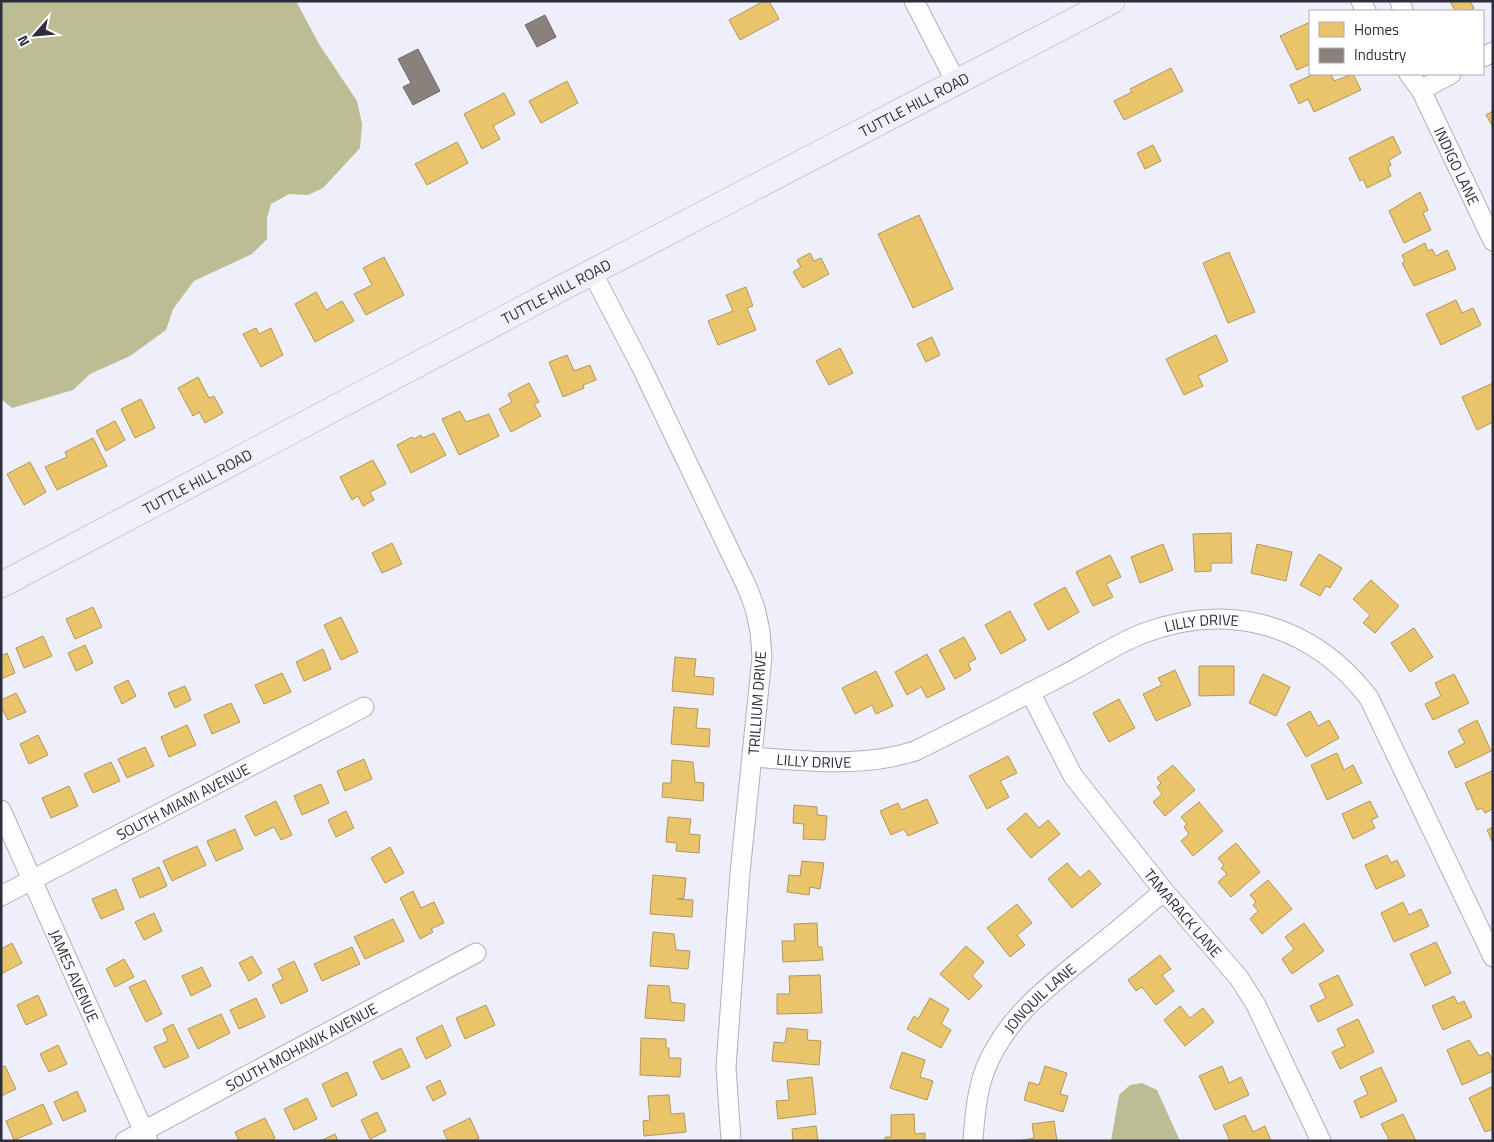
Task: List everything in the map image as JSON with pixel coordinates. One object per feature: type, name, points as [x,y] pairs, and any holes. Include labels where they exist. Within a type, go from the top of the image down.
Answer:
[{"type":"main road","name":"TUTTLE HILL ROAD","points":[[1,585],[592,272],[1112,1]]},
{"type":"street","points":[[914,1],[956,82]]},
{"type":"street","points":[[1419,82],[1447,75]]},
{"type":"street","name":"INDIGO LANE","points":[[1419,82],[1493,241]]},
{"type":"street","name":"TRILLIUM DRIVE","points":[[592,272],[641,366],[755,608],[760,631],[762,657],[740,872],[726,1067],[731,1141]]},
{"type":"street","name":"LILLY DRIVE","points":[[753,757],[865,763],[897,757],[916,752],[1143,634],[1194,619],[1234,619],[1260,624],[1279,630],[1319,649],[1354,679],[1376,710],[1493,957]]},
{"type":"street","name":"TAMARACK LANE","points":[[1030,692],[1073,776],[1164,891],[1239,978],[1256,1005],[1321,1141]]},
{"type":"street","name":"SOUTH MIAMI AVENUE","points":[[1,896],[364,707]]},
{"type":"street","name":"JAMES AVENUE","points":[[1,810],[146,1136]]},
{"type":"street","name":"JONQUIL LANE","points":[[973,1141],[976,1099],[983,1075],[994,1050],[1009,1026],[1033,1000],[1164,891]]},
{"type":"street","name":"SOUTH MOHAWK AVENUE","points":[[125,1141],[146,1136],[476,952]]},
{"type":"shaded area","points":[[1,1],[296,1],[319,44],[357,101],[362,124],[360,148],[323,188],[308,195],[289,194],[271,204],[267,218],[267,239],[252,254],[194,281],[173,309],[166,330],[130,356],[90,374],[73,390],[12,408],[1,399]]},
{"type":"shaded area","points":[[1142,1083],[1157,1090],[1180,1141],[1111,1141],[1119,1095],[1130,1085]]},
{"type":"building: Homes","points":[[764,1],[769,1],[779,19],[740,40],[729,20]]},
{"type":"building: Homes","points":[[1450,1],[1470,1],[1474,8],[1471,10],[1454,10]]},
{"type":"building: Homes","points":[[1309,22],[1309,64],[1297,70],[1280,36]]},
{"type":"building: Homes","points":[[1171,68],[1183,91],[1124,120],[1114,101],[1132,92],[1130,89]]},
{"type":"building: Homes","points":[[1312,75],[1331,75],[1334,81],[1354,75],[1361,90],[1314,112],[1308,99],[1299,104],[1290,85]]},
{"type":"building: Homes","points":[[567,81],[578,103],[541,123],[529,101]]},
{"type":"building: Homes","points":[[504,93],[515,114],[493,126],[500,139],[482,149],[464,114]]},
{"type":"building: Homes","points":[[1493,111],[1493,127],[1486,115]]},
{"type":"building: Homes","points":[[1393,136],[1401,153],[1389,160],[1391,165],[1388,168],[1391,176],[1367,188],[1363,179],[1360,181],[1349,158]]},
{"type":"building: Homes","points":[[457,142],[468,163],[427,185],[415,164]]},
{"type":"building: Homes","points":[[1153,145],[1161,161],[1145,169],[1137,153]]},
{"type":"building: Homes","points":[[1420,192],[1428,210],[1423,213],[1431,230],[1404,243],[1389,211]]},
{"type":"building: Homes","points":[[919,215],[953,289],[913,308],[878,234]]},
{"type":"building: Homes","points":[[1425,243],[1428,251],[1432,249],[1436,256],[1447,250],[1456,269],[1414,286],[1402,263],[1405,262],[1402,255]]},
{"type":"building: Homes","points":[[1229,252],[1255,312],[1228,323],[1203,263]]},
{"type":"building: Homes","points":[[810,253],[814,261],[821,258],[829,274],[803,288],[793,272],[801,267],[797,260]]},
{"type":"building: Homes","points":[[384,257],[404,295],[366,315],[354,294],[372,285],[363,268]]},
{"type":"building: Homes","points":[[746,287],[753,306],[747,308],[756,330],[718,345],[708,321],[733,311],[726,295]]},
{"type":"building: Homes","points":[[316,292],[326,310],[342,301],[354,321],[315,342],[295,304]]},
{"type":"building: Homes","points":[[1456,300],[1462,313],[1473,308],[1481,325],[1441,345],[1426,314]]},
{"type":"building: Homes","points":[[256,328],[259,334],[271,328],[283,355],[261,367],[243,334]]},
{"type":"building: Homes","points":[[1216,335],[1228,361],[1198,376],[1203,386],[1184,395],[1166,359]]},
{"type":"building: Homes","points":[[932,337],[940,355],[926,362],[917,344]]},
{"type":"building: Homes","points":[[840,348],[853,373],[829,385],[816,361]]},
{"type":"building: Homes","points":[[567,355],[574,371],[590,365],[596,380],[583,385],[584,388],[563,397],[549,362]]},
{"type":"building: Homes","points":[[198,377],[209,398],[214,396],[223,413],[205,423],[199,412],[193,416],[178,388]]},
{"type":"building: Homes","points":[[529,383],[539,402],[534,404],[541,416],[511,432],[499,409],[512,402],[508,394]]},
{"type":"building: Homes","points":[[1493,383],[1493,422],[1477,430],[1462,397]]},
{"type":"building: Homes","points":[[141,399],[155,428],[135,438],[121,409]]},
{"type":"building: Homes","points":[[460,411],[466,422],[489,414],[499,436],[459,455],[442,419]]},
{"type":"building: Homes","points":[[115,421],[125,440],[106,451],[96,431]]},
{"type":"building: Homes","points":[[434,433],[446,455],[411,473],[397,445],[412,437],[414,439],[421,435],[423,438]]},
{"type":"building: Homes","points":[[93,438],[107,466],[57,490],[45,467],[67,457],[65,452]]},
{"type":"building: Homes","points":[[373,460],[386,484],[370,492],[374,500],[363,506],[358,496],[352,500],[340,477]]},
{"type":"building: Homes","points":[[30,462],[46,492],[24,505],[7,474]]},
{"type":"building: Homes","points":[[1231,533],[1232,563],[1211,563],[1211,571],[1195,572],[1193,534]]},
{"type":"building: Homes","points":[[392,543],[402,564],[382,573],[372,553]]},
{"type":"building: Homes","points":[[1163,544],[1173,570],[1140,583],[1131,557]]},
{"type":"building: Homes","points":[[1257,544],[1292,552],[1286,581],[1251,573]]},
{"type":"building: Homes","points":[[1319,554],[1342,568],[1330,588],[1326,586],[1320,596],[1300,585]]},
{"type":"building: Homes","points":[[1110,555],[1121,577],[1106,584],[1113,597],[1093,606],[1076,572]]},
{"type":"building: Homes","points":[[1371,580],[1399,606],[1375,633],[1363,623],[1370,615],[1353,599]]},
{"type":"building: Homes","points":[[1065,587],[1079,612],[1048,630],[1034,604]]},
{"type":"building: Homes","points":[[93,607],[102,627],[75,639],[66,619]]},
{"type":"building: Homes","points":[[1010,611],[1026,640],[1001,654],[985,625]]},
{"type":"building: Homes","points":[[341,617],[358,652],[341,660],[324,625]]},
{"type":"building: Homes","points":[[1414,628],[1433,657],[1410,672],[1391,643]]},
{"type":"building: Homes","points":[[43,636],[52,656],[24,668],[16,648]]},
{"type":"building: Homes","points":[[964,637],[976,659],[968,663],[971,670],[955,679],[939,650]]},
{"type":"building: Homes","points":[[85,645],[93,663],[76,671],[68,653]]},
{"type":"building: Homes","points":[[323,649],[331,669],[304,681],[296,662]]},
{"type":"building: Homes","points":[[7,653],[15,673],[1,679],[1,656]]},
{"type":"building: Homes","points":[[927,654],[945,689],[927,698],[921,687],[907,695],[895,672]]},
{"type":"building: Homes","points":[[675,657],[696,659],[694,676],[714,678],[713,695],[672,691]]},
{"type":"building: Homes","points":[[1199,666],[1234,666],[1234,695],[1199,696]]},
{"type":"building: Homes","points":[[1175,670],[1191,705],[1156,721],[1143,694],[1162,685],[1158,678]]},
{"type":"building: Homes","points":[[876,671],[893,706],[876,714],[872,705],[855,714],[842,688]]},
{"type":"building: Homes","points":[[282,673],[291,692],[264,704],[255,685]]},
{"type":"building: Homes","points":[[1263,674],[1290,687],[1276,716],[1249,703]]},
{"type":"building: Homes","points":[[1454,674],[1469,703],[1433,720],[1425,704],[1441,696],[1435,683]]},
{"type":"building: Homes","points":[[128,680],[136,696],[122,704],[114,687]]},
{"type":"building: Homes","points":[[185,686],[191,700],[175,708],[168,693]]},
{"type":"building: Homes","points":[[16,693],[26,712],[8,720],[1,707],[1,700]]},
{"type":"building: Homes","points":[[1119,699],[1135,728],[1109,742],[1093,713]]},
{"type":"building: Homes","points":[[231,703],[240,722],[212,734],[204,715]]},
{"type":"building: Homes","points":[[674,707],[698,709],[696,728],[710,729],[709,747],[671,744]]},
{"type":"building: Homes","points":[[1310,711],[1318,726],[1329,720],[1339,738],[1306,757],[1287,724]]},
{"type":"building: Homes","points":[[1477,720],[1491,751],[1456,768],[1448,752],[1465,743],[1458,730]]},
{"type":"building: Homes","points":[[187,725],[196,745],[169,757],[161,737]]},
{"type":"building: Homes","points":[[38,735],[48,755],[29,764],[20,744]]},
{"type":"building: Homes","points":[[145,747],[154,766],[127,778],[118,759]]},
{"type":"building: Homes","points":[[1337,753],[1344,770],[1353,765],[1362,783],[1327,800],[1311,765]]},
{"type":"building: Homes","points":[[1008,756],[1017,773],[1000,781],[1009,797],[987,809],[969,776]]},
{"type":"building: Homes","points":[[364,759],[372,779],[345,791],[337,771]]},
{"type":"building: Homes","points":[[672,760],[693,762],[695,782],[704,783],[703,801],[662,797],[663,783],[671,783]]},
{"type":"building: Homes","points":[[111,762],[120,781],[93,793],[84,774]]},
{"type":"building: Homes","points":[[1173,765],[1195,790],[1165,816],[1153,802],[1162,794],[1157,787],[1161,783],[1157,778]]},
{"type":"building: Homes","points":[[1492,771],[1493,809],[1485,813],[1482,808],[1477,810],[1465,783]]},
{"type":"building: Homes","points":[[321,784],[329,803],[302,815],[294,796]]},
{"type":"building: Homes","points":[[69,786],[78,806],[51,818],[42,798]]},
{"type":"building: Homes","points":[[927,799],[938,823],[908,836],[904,829],[891,835],[880,811],[898,803],[901,810]]},
{"type":"building: Homes","points":[[276,801],[292,835],[281,840],[274,827],[255,836],[245,816]]},
{"type":"building: Homes","points":[[1370,801],[1378,817],[1371,820],[1375,828],[1353,839],[1342,814]]},
{"type":"building: Homes","points":[[1199,802],[1223,831],[1193,856],[1181,841],[1189,834],[1184,827],[1187,824],[1181,817]]},
{"type":"building: Homes","points":[[794,805],[817,807],[817,815],[827,816],[825,840],[803,839],[804,824],[793,823]]},
{"type":"building: Homes","points":[[346,811],[354,828],[336,837],[328,820]]},
{"type":"building: Homes","points":[[1026,813],[1039,828],[1048,820],[1060,834],[1031,858],[1007,829]]},
{"type":"building: Homes","points":[[668,817],[691,819],[689,834],[700,835],[699,853],[676,851],[677,843],[666,842]]},
{"type":"building: Homes","points":[[1493,827],[1493,843],[1487,830]]},
{"type":"building: Homes","points":[[235,829],[243,849],[216,861],[207,841]]},
{"type":"building: Homes","points":[[1236,843],[1260,872],[1231,897],[1218,882],[1227,874],[1221,868],[1224,865],[1218,858]]},
{"type":"building: Homes","points":[[197,846],[206,865],[172,881],[163,861]]},
{"type":"building: Homes","points":[[390,847],[404,873],[385,883],[371,858]]},
{"type":"building: Homes","points":[[1387,855],[1391,863],[1397,860],[1405,876],[1376,889],[1365,865]]},
{"type":"building: Homes","points":[[802,861],[824,863],[820,889],[810,887],[809,895],[787,892],[789,875],[800,876]]},
{"type":"building: Homes","points":[[1067,863],[1080,878],[1089,870],[1101,884],[1072,908],[1048,879]]},
{"type":"building: Homes","points":[[159,867],[167,886],[140,898],[132,879]]},
{"type":"building: Homes","points":[[653,875],[686,878],[684,898],[677,899],[693,900],[692,917],[650,914]]},
{"type":"building: Homes","points":[[1268,880],[1292,909],[1262,934],[1250,919],[1258,911],[1253,905],[1256,902],[1250,895]]},
{"type":"building: Homes","points":[[116,889],[124,909],[101,919],[92,899]]},
{"type":"building: Homes","points":[[413,891],[421,908],[434,902],[444,923],[431,929],[433,932],[420,939],[400,898]]},
{"type":"building: Homes","points":[[1403,902],[1409,915],[1421,909],[1429,926],[1394,942],[1381,913]]},
{"type":"building: Homes","points":[[1017,904],[1032,923],[1017,935],[1025,945],[1010,957],[987,928]]},
{"type":"building: Homes","points":[[154,913],[162,931],[144,940],[135,922]]},
{"type":"building: Homes","points":[[393,919],[404,941],[365,959],[354,937]]},
{"type":"building: Homes","points":[[817,923],[818,947],[822,947],[823,960],[783,962],[782,941],[795,941],[794,924]]},
{"type":"building: Homes","points":[[1304,923],[1324,951],[1292,974],[1282,959],[1294,949],[1285,937]]},
{"type":"building: Homes","points":[[653,932],[674,934],[676,950],[690,951],[688,969],[650,966]]},
{"type":"building: Homes","points":[[1436,942],[1451,973],[1425,986],[1410,954]]},
{"type":"building: Homes","points":[[12,943],[22,963],[1,974],[1,949]]},
{"type":"building: Homes","points":[[966,946],[984,962],[972,976],[982,986],[969,1000],[940,974]]},
{"type":"building: Homes","points":[[352,947],[360,964],[322,981],[314,964]]},
{"type":"building: Homes","points":[[1160,955],[1171,969],[1162,975],[1174,991],[1156,1005],[1142,987],[1136,991],[1128,980]]},
{"type":"building: Homes","points":[[252,956],[262,973],[249,981],[239,963]]},
{"type":"building: Homes","points":[[124,959],[134,977],[115,987],[106,969]]},
{"type":"building: Homes","points":[[294,961],[308,991],[281,1004],[272,985],[283,979],[278,969]]},
{"type":"building: Homes","points":[[202,967],[211,986],[191,996],[182,976]]},
{"type":"building: Homes","points":[[820,975],[822,1013],[777,1014],[777,994],[790,994],[789,976]]},
{"type":"building: Homes","points":[[1338,975],[1353,1005],[1318,1022],[1310,1006],[1326,998],[1319,984]]},
{"type":"building: Homes","points":[[145,980],[162,1014],[146,1022],[129,987]]},
{"type":"building: Homes","points":[[648,985],[669,986],[671,1002],[685,1004],[684,1021],[645,1018]]},
{"type":"building: Homes","points":[[38,995],[47,1015],[26,1025],[17,1005]]},
{"type":"building: Homes","points":[[1454,996],[1458,1004],[1464,1001],[1472,1017],[1443,1030],[1432,1006]]},
{"type":"building: Homes","points":[[256,998],[265,1017],[239,1029],[230,1010]]},
{"type":"building: Homes","points":[[930,998],[949,1009],[941,1024],[951,1030],[941,1048],[907,1029],[914,1016],[918,1019]]},
{"type":"building: Homes","points":[[486,1005],[495,1025],[465,1039],[456,1018]]},
{"type":"building: Homes","points":[[1180,1006],[1190,1018],[1203,1008],[1214,1022],[1185,1046],[1164,1020]]},
{"type":"building: Homes","points":[[221,1014],[230,1033],[198,1049],[188,1029]]},
{"type":"building: Homes","points":[[1358,1019],[1374,1052],[1340,1069],[1332,1052],[1345,1046],[1337,1029]]},
{"type":"building: Homes","points":[[173,1024],[189,1057],[164,1068],[154,1047],[168,1041],[163,1029]]},
{"type":"building: Homes","points":[[442,1025],[451,1046],[426,1059],[416,1038]]},
{"type":"building: Homes","points":[[787,1028],[808,1030],[807,1040],[821,1041],[819,1065],[772,1061],[774,1042],[785,1043]]},
{"type":"building: Homes","points":[[641,1038],[666,1039],[666,1048],[669,1048],[669,1058],[681,1058],[680,1077],[640,1075]]},
{"type":"building: Homes","points":[[1469,1040],[1479,1056],[1488,1052],[1493,1061],[1493,1071],[1462,1085],[1447,1050]]},
{"type":"building: Homes","points":[[58,1045],[67,1064],[49,1072],[40,1054]]},
{"type":"building: Homes","points":[[401,1048],[410,1067],[382,1080],[373,1062]]},
{"type":"building: Homes","points":[[902,1052],[925,1060],[920,1077],[933,1081],[927,1100],[890,1088]]},
{"type":"building: Homes","points":[[5,1066],[16,1089],[1,1096],[1,1067]]},
{"type":"building: Homes","points":[[1045,1066],[1067,1073],[1060,1094],[1068,1096],[1063,1112],[1024,1100],[1029,1082],[1039,1085]]},
{"type":"building: Homes","points":[[1222,1066],[1229,1083],[1241,1077],[1249,1095],[1215,1110],[1199,1076]]},
{"type":"building: Homes","points":[[1381,1067],[1397,1101],[1361,1118],[1354,1101],[1368,1094],[1360,1077]]},
{"type":"building: Homes","points":[[347,1072],[357,1095],[332,1107],[322,1084]]},
{"type":"building: Homes","points":[[812,1077],[816,1114],[778,1119],[776,1101],[789,1100],[787,1080]]},
{"type":"building: Homes","points":[[440,1080],[446,1094],[433,1101],[426,1087]]},
{"type":"building: Homes","points":[[1491,1087],[1493,1092],[1493,1129],[1485,1132],[1469,1098]]},
{"type":"building: Homes","points":[[77,1091],[86,1111],[63,1121],[54,1102]]},
{"type":"building: Homes","points":[[669,1095],[671,1114],[684,1113],[686,1132],[644,1136],[643,1121],[650,1120],[648,1096]]},
{"type":"building: Homes","points":[[307,1098],[317,1119],[294,1130],[284,1109]]},
{"type":"building: Homes","points":[[43,1104],[52,1124],[14,1140],[6,1121]]},
{"type":"building: Homes","points":[[377,1112],[386,1131],[370,1139],[361,1120]]},
{"type":"building: Homes","points":[[914,1114],[915,1134],[925,1133],[925,1141],[885,1141],[885,1137],[891,1137],[891,1115]]},
{"type":"building: Homes","points":[[1403,1114],[1416,1141],[1390,1141],[1381,1124]]},
{"type":"building: Homes","points":[[1245,1115],[1253,1132],[1265,1126],[1271,1141],[1230,1141],[1223,1125]]},
{"type":"building: Homes","points":[[265,1118],[275,1138],[271,1141],[239,1141],[235,1132]]},
{"type":"building: Homes","points":[[470,1118],[479,1138],[473,1141],[448,1141],[443,1131]]},
{"type":"building: Homes","points":[[1054,1121],[1057,1141],[1019,1141],[1034,1138],[1032,1124]]},
{"type":"building: Homes","points":[[816,1126],[818,1141],[793,1141],[792,1129]]},
{"type":"building: Homes","points":[[335,1134],[338,1141],[320,1141]]},
{"type":"building: Industry","points":[[545,15],[556,37],[537,47],[525,25]]},
{"type":"building: Industry","points":[[418,49],[440,91],[413,105],[403,87],[411,83],[398,59]]}]
